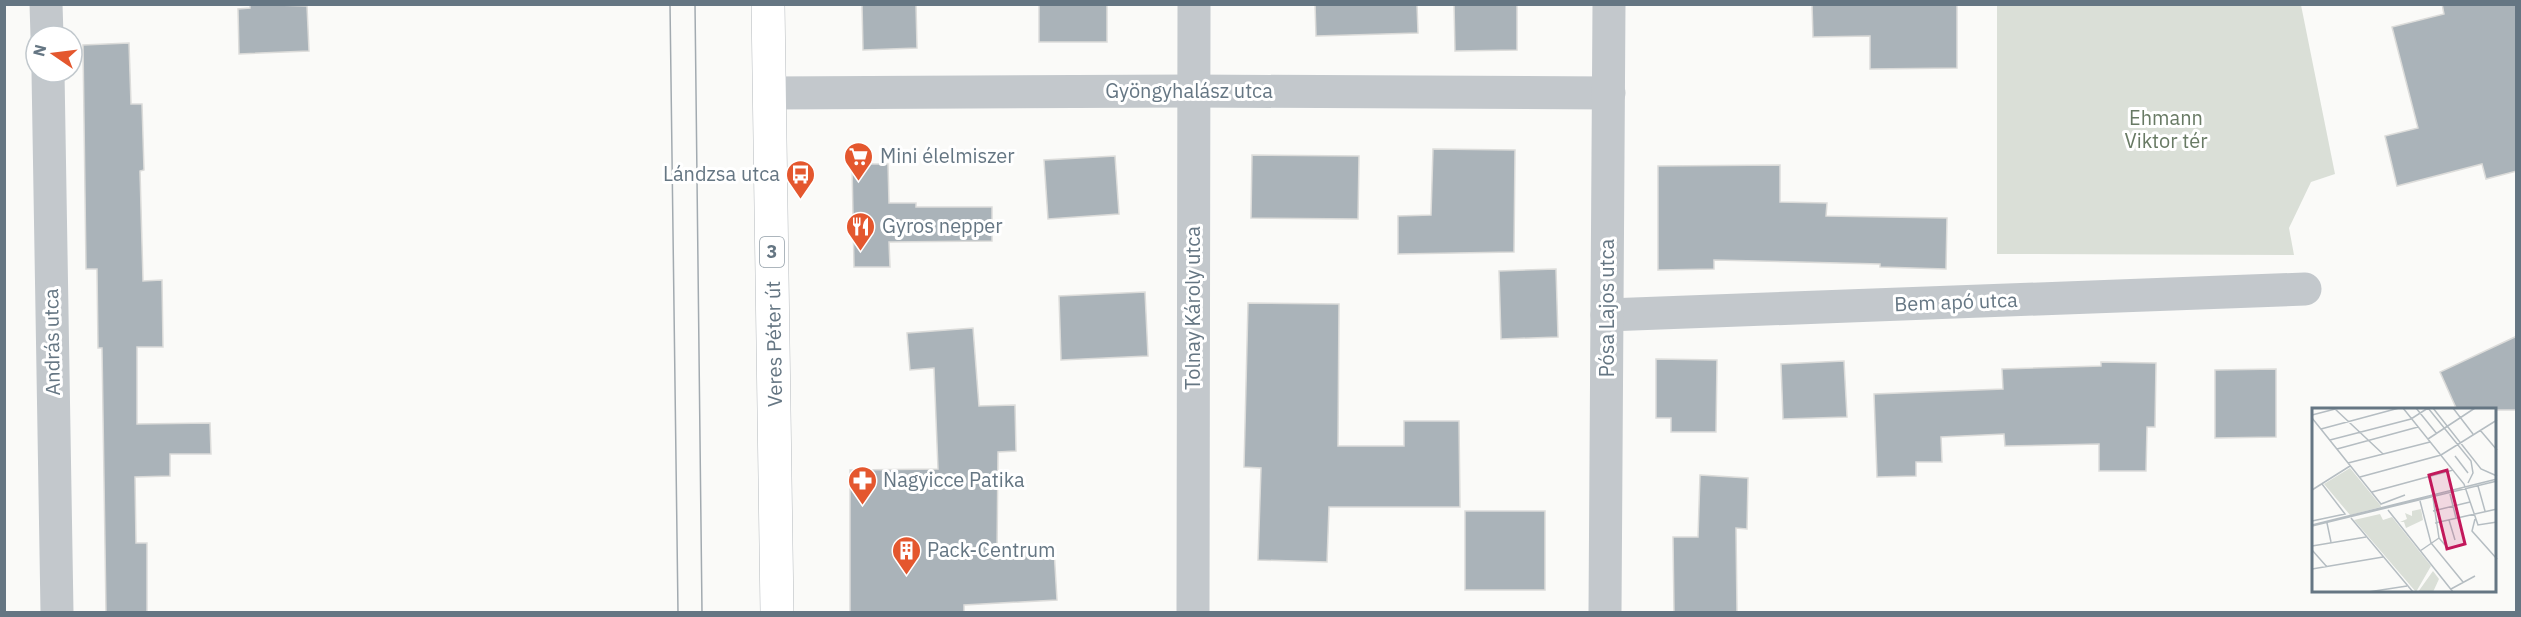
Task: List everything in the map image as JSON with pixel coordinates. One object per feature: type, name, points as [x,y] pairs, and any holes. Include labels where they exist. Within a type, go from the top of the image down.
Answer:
[{"type":"main road","name":"Veres Péter út","points":[[768,4],[777,612]]},
{"type":"street","points":[[46,4],[47,24]]},
{"type":"street","name":"Tolnay Károly utca","points":[[1193,612],[1192,90],[1194,4]]},
{"type":"street","name":"Pósa Lajos utca","points":[[1605,612],[1609,4]]},
{"type":"street","name":"András utca","points":[[48,84],[57,612]]},
{"type":"street","name":"Gyöngyhalász utca","points":[[770,93],[1192,90],[1609,93]]},
{"type":"street","name":"Bem apó utca","points":[[1607,315],[2305,290]]},
{"type":"green space","name":"Ehmann Viktor tér","points":[[1997,5],[2301,5],[2335,174],[2311,182],[2289,228],[2294,255],[1997,254]]},
{"type":"building","points":[[250,4],[307,6],[309,51],[239,54],[238,9],[250,8]]},
{"type":"building","points":[[862,4],[916,4],[917,48],[863,50]]},
{"type":"building","points":[[1039,4],[1107,4],[1107,42],[1039,42]]},
{"type":"building","points":[[1315,4],[1417,4],[1418,33],[1316,36]]},
{"type":"building","points":[[1454,4],[1517,4],[1517,50],[1455,51]]},
{"type":"building","points":[[1812,4],[1957,4],[1957,68],[1870,69],[1870,36],[1813,37]]},
{"type":"building","points":[[2442,4],[2517,4],[2517,171],[2486,179],[2482,164],[2397,186],[2385,136],[2418,128],[2392,27],[2444,14]]},
{"type":"building","points":[[129,43],[131,104],[142,104],[144,170],[140,171],[143,281],[162,280],[163,347],[137,347],[137,424],[210,423],[211,454],[170,454],[170,476],[135,477],[136,543],[147,543],[147,612],[106,612],[102,348],[98,348],[97,269],[86,269],[84,45]]},
{"type":"building","points":[[1433,149],[1515,150],[1514,252],[1398,254],[1398,216],[1431,215]]},
{"type":"building","points":[[1252,155],[1359,156],[1358,219],[1251,218]]},
{"type":"building","points":[[1115,156],[1119,214],[1048,219],[1044,160]]},
{"type":"building","points":[[852,164],[888,164],[889,203],[916,203],[916,207],[992,207],[992,241],[889,242],[890,267],[854,267]]},
{"type":"building","points":[[1780,165],[1780,202],[1827,203],[1826,216],[1947,218],[1946,269],[1880,267],[1880,264],[1714,260],[1714,269],[1658,270],[1658,166]]},
{"type":"building","points":[[1556,269],[1558,337],[1501,339],[1499,271]]},
{"type":"building","points":[[1145,292],[1148,356],[1061,360],[1059,296]]},
{"type":"building","points":[[1248,303],[1339,304],[1338,446],[1404,446],[1404,421],[1459,421],[1460,507],[1329,507],[1327,562],[1258,560],[1261,468],[1244,467]]},
{"type":"building","points":[[973,328],[979,406],[1015,405],[1016,451],[998,452],[997,553],[1054,549],[1057,600],[964,605],[964,612],[850,612],[850,470],[938,469],[934,368],[910,370],[907,333]]},
{"type":"building","points":[[2517,336],[2517,410],[2456,408],[2440,372]]},
{"type":"building","points":[[1656,359],[1717,360],[1716,432],[1671,432],[1671,418],[1656,418]]},
{"type":"building","points":[[1844,361],[1847,417],[1783,419],[1781,364]]},
{"type":"building","points":[[2101,362],[2156,363],[2155,427],[2147,427],[2146,471],[2099,471],[2099,444],[2005,446],[2004,434],[1941,437],[1942,462],[1916,462],[1916,476],[1877,477],[1874,394],[2003,389],[2002,369],[2101,366]]},
{"type":"building","points":[[2276,369],[2276,437],[2215,438],[2215,370]]},
{"type":"building","points":[[1700,475],[1748,478],[1747,529],[1736,528],[1737,612],[1674,612],[1673,537],[1698,537]]},
{"type":"building","points":[[1465,511],[1545,511],[1545,590],[1465,590]]},
{"type":"tram line","points":[[670,4],[678,612]]},
{"type":"tram line","points":[[695,4],[702,612]]},
{"type":"place","name":"Mini élelmiszer","points":[[859,182]]},
{"type":"place","name":"Lándzsa utca","points":[[801,200]]},
{"type":"place","name":"Gyros nepper","points":[[861,252]]},
{"type":"place","name":"Nagyicce Patika","points":[[862,506]]},
{"type":"place","name":"Pack-Centrum","points":[[906,576]]}]
